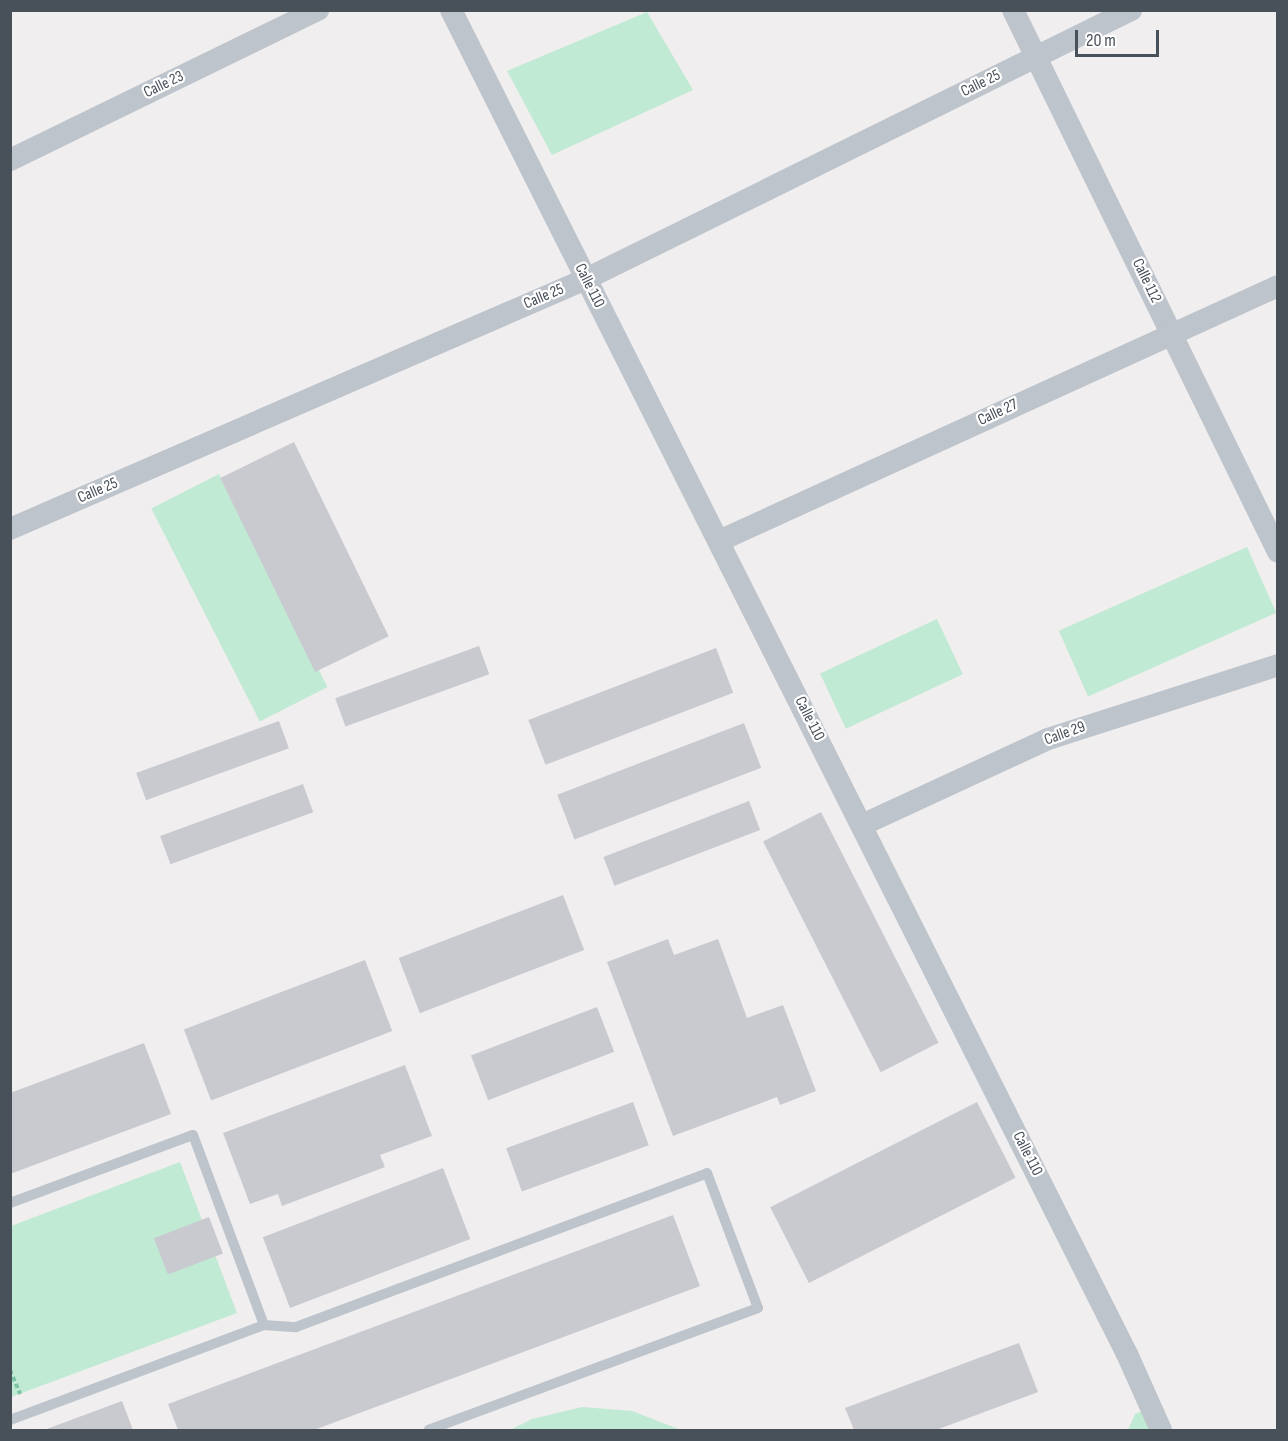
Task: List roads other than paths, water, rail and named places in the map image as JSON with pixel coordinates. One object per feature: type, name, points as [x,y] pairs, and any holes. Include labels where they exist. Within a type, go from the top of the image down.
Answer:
[{"type":"street","name":"Calle 23","points":[[10,160],[318,10]]},
{"type":"street","name":"Calle 110","points":[[451,10],[1122,1344],[1161,1431]]},
{"type":"street","name":"Calle 112","points":[[1013,10],[1278,552]]},
{"type":"street","name":"Calle 25","points":[[10,528],[586,279],[1131,10]]},
{"type":"street","name":"Calle 27","points":[[719,541],[1278,286]]},
{"type":"street","name":"Calle 29","points":[[862,825],[1048,739],[1278,665]]},
{"type":"lane","points":[[10,1203],[193,1135],[264,1325]]},
{"type":"lane","points":[[10,1420],[264,1325],[296,1327],[707,1173],[758,1308],[429,1431]]}]
